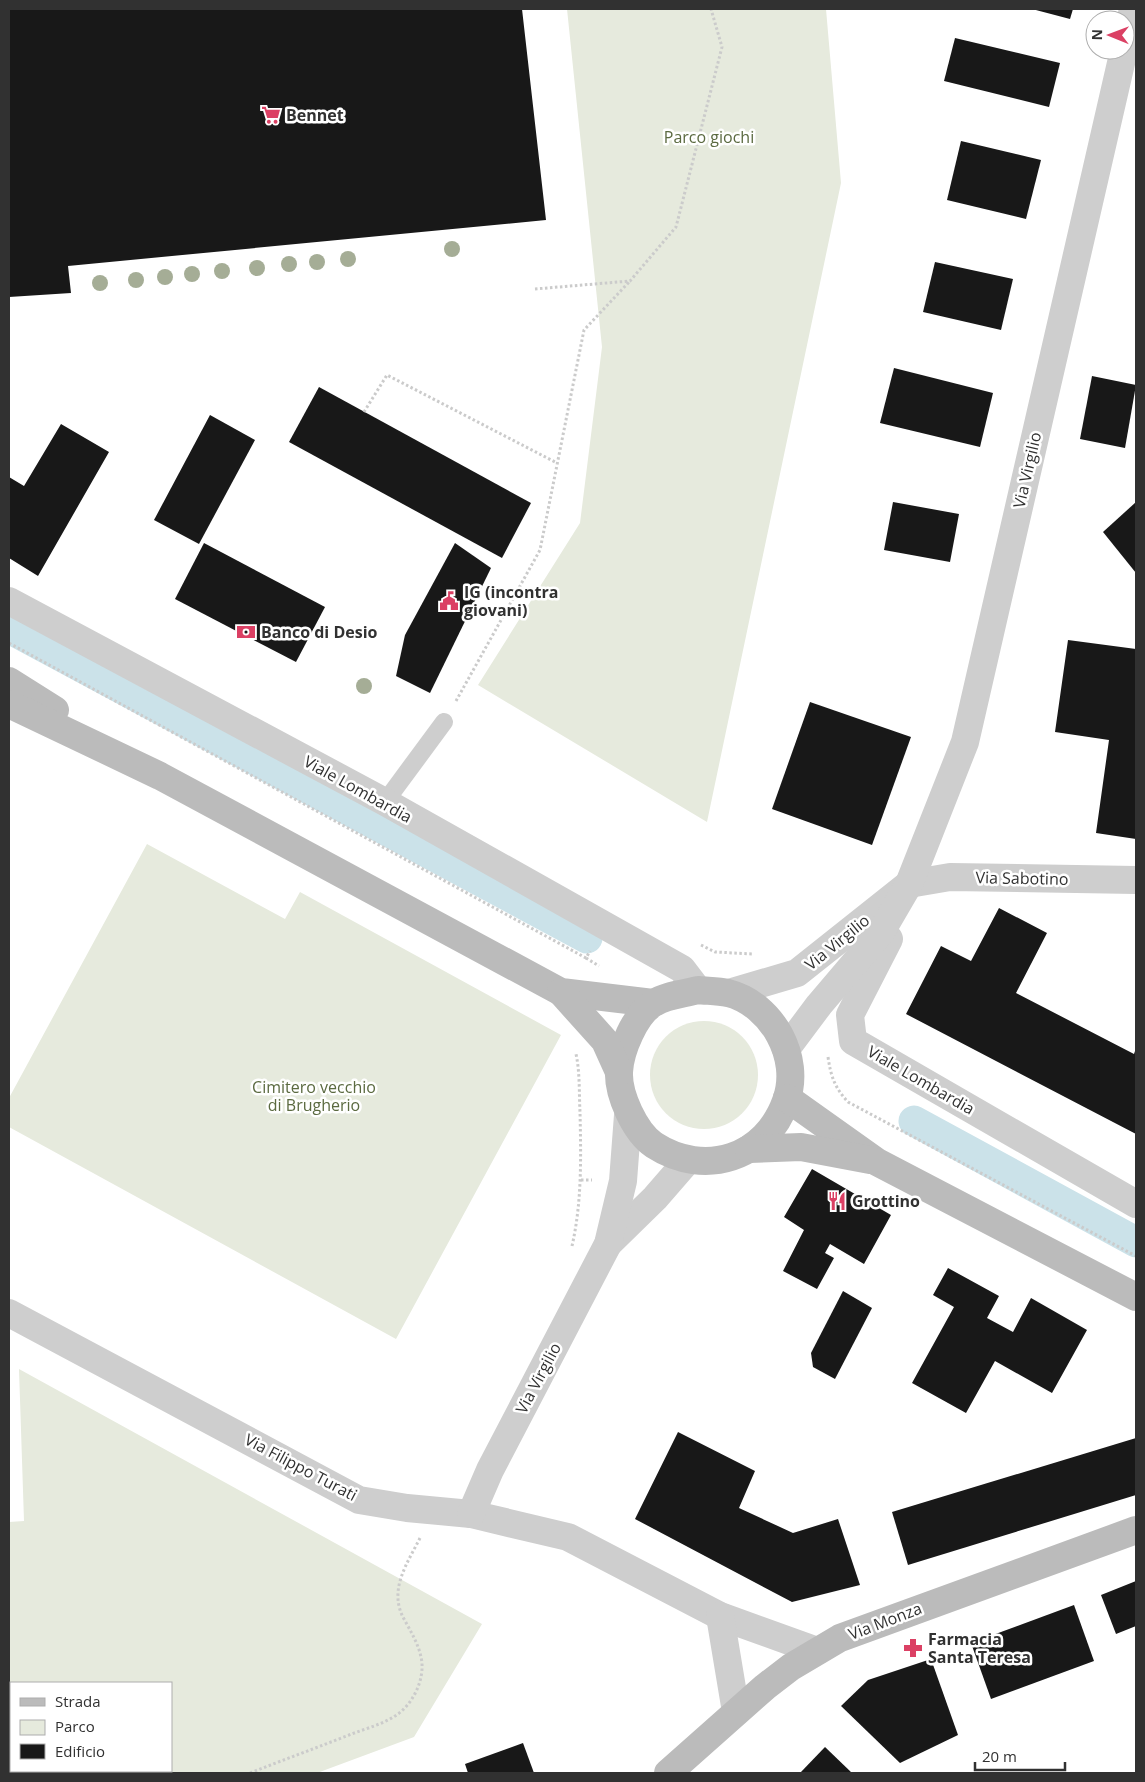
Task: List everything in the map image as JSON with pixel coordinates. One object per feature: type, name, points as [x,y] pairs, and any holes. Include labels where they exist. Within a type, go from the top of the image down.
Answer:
[{"type":"main road","points":[[9,681],[160,776]]},
{"type":"main road","points":[[9,704],[160,776],[561,992],[653,1003],[698,990],[728,993],[753,1005],[774,1024],[786,1049],[791,1074],[787,1098],[775,1124],[766,1136],[749,1149],[730,1158],[709,1162],[688,1160],[653,1144],[628,1115],[619,1072],[604,1041],[561,992]]},
{"type":"main road","points":[[619,1072],[627,1041],[636,1021],[653,1003]]},
{"type":"main road","points":[[787,1098],[877,1162],[1136,1298]]},
{"type":"main road","points":[[749,1149],[801,1147],[877,1162]]},
{"type":"main road","name":"Via Monza","points":[[668,1773],[736,1712],[791,1667],[817,1651],[866,1627],[1136,1530]]},
{"type":"street","name":"Via Virgilio","points":[[786,1049],[819,1004],[881,932],[909,884],[965,742],[1122,60]]},
{"type":"street","name":"Viale Lombardia","points":[[9,601],[385,802],[682,970],[698,990]]},
{"type":"street","name":"Via Sabotino","points":[[909,884],[950,877],[1136,880]]},
{"type":"street","name":"Via Virgilio","points":[[728,993],[798,973],[909,884]]},
{"type":"street","name":"Viale Lombardia","points":[[909,884],[898,922],[850,1015],[853,1041],[1136,1204]]},
{"type":"street","name":"Via Virgilio","points":[[471,1514],[490,1470],[608,1244],[623,1181],[628,1115]]},
{"type":"street","name":"Via Virgilio","points":[[608,1244],[655,1198],[688,1160]]},
{"type":"street","name":"Via Filippo Turati","points":[[9,1313],[359,1500],[407,1508],[471,1514],[568,1536],[720,1616],[817,1651]]},
{"type":"street","points":[[720,1616],[736,1712]]},
{"type":"lane","points":[[385,802],[444,722]]},
{"type":"path","points":[[444,722],[540,550],[584,330],[630,281],[676,227],[722,47],[711,9]]},
{"type":"path","points":[[535,290],[630,281]]},
{"type":"path","points":[[364,412],[387,375],[557,463]]},
{"type":"path","points":[[586,958],[605,970],[602,998]]},
{"type":"path","points":[[571,1248],[578,1219],[581,1180],[578,1063],[574,1045],[569,1038],[588,1023]]},
{"type":"path","points":[[250,1773],[383,1722],[395,1716],[409,1703],[422,1673],[422,1658],[412,1633],[398,1607],[397,1593],[400,1579],[435,1510]]},
{"type":"green space","name":"Parco giochi","points":[[567,9],[826,9],[841,183],[707,822],[478,685],[580,523],[602,347]]},
{"type":"green space","name":"Cimitero vecchio di Brugherio","points":[[147,844],[285,919],[300,892],[561,1035],[396,1339],[9,1127],[9,1098]]},
{"type":"green space","points":[[704,1021],[725,1025],[742,1037],[754,1054],[758,1075],[754,1096],[742,1113],[725,1125],[704,1129],[683,1125],[666,1113],[654,1096],[650,1075],[654,1054],[666,1037],[683,1025]]},
{"type":"green space","points":[[19,1369],[482,1624],[414,1737],[317,1773],[9,1773],[9,1522],[24,1521]]},
{"type":"building","name":"Bennet","points":[[9,9],[522,9],[546,220],[68,266],[71,293],[9,297]]},
{"type":"building","points":[[1032,9],[1073,9],[1070,19]]},
{"type":"building","points":[[955,38],[1060,63],[1049,107],[944,81]]},
{"type":"building","points":[[961,141],[1041,160],[1026,219],[947,200]]},
{"type":"building","points":[[935,262],[1013,279],[1001,330],[923,312]]},
{"type":"building","points":[[894,368],[993,393],[980,447],[880,423]]},
{"type":"building","points":[[1092,376],[1136,385],[1125,448],[1080,439]]},
{"type":"building","points":[[319,387],[531,503],[502,558],[289,442]]},
{"type":"building","points":[[210,415],[255,440],[199,544],[154,520]]},
{"type":"building","points":[[61,424],[109,452],[38,576],[9,558],[9,477],[24,486]]},
{"type":"building","points":[[893,502],[959,514],[950,562],[884,550]]},
{"type":"building","points":[[1136,502],[1136,573],[1103,532]]},
{"type":"building","points":[[204,543],[325,607],[296,662],[175,599]]},
{"type":"building","name":"IG (incontra giovani)","points":[[455,543],[491,568],[430,693],[396,676],[405,635]]},
{"type":"building","points":[[1068,640],[1136,649],[1136,839],[1096,833],[1109,740],[1055,732]]},
{"type":"building","points":[[810,702],[911,737],[872,845],[772,809]]},
{"type":"building","points":[[999,908],[1047,933],[1016,993],[1134,1054],[1136,1048],[1136,1134],[906,1014],[941,946],[971,961]]},
{"type":"building","points":[[812,1169],[891,1215],[864,1264],[830,1244],[825,1253],[834,1258],[817,1289],[783,1271],[804,1230],[784,1217]]},
{"type":"building","points":[[948,1268],[999,1296],[987,1318],[1013,1332],[1031,1298],[1087,1330],[1052,1393],[995,1361],[966,1413],[912,1383],[954,1307],[933,1295]]},
{"type":"building","points":[[843,1291],[872,1308],[835,1379],[813,1367],[811,1353]]},
{"type":"building","points":[[678,1432],[755,1471],[739,1508],[793,1533],[838,1519],[860,1585],[792,1602],[635,1519]]},
{"type":"building","points":[[1136,1438],[1136,1495],[908,1565],[892,1512]]},
{"type":"building","points":[[1136,1581],[1136,1626],[1116,1634],[1101,1595]]},
{"type":"building","points":[[1074,1605],[1094,1661],[991,1699],[971,1643]]},
{"type":"building","points":[[931,1659],[958,1735],[900,1763],[841,1706],[868,1680]]},
{"type":"building","points":[[523,1743],[534,1773],[468,1773],[465,1764]]},
{"type":"building","points":[[825,1747],[852,1773],[800,1773]]},
{"type":"waterway","points":[[9,628],[587,938]]},
{"type":"waterway","points":[[914,1121],[1136,1242]]},
{"type":"place","name":"Bennet","points":[[271,115]]},
{"type":"place","name":"IG (incontra giovani)","points":[[449,601]]},
{"type":"place","name":"Banco di Desio","points":[[246,632]]},
{"type":"place","name":"Grottino","points":[[837,1201]]},
{"type":"place","name":"Farmacia Santa Teresa","points":[[913,1648]]}]
